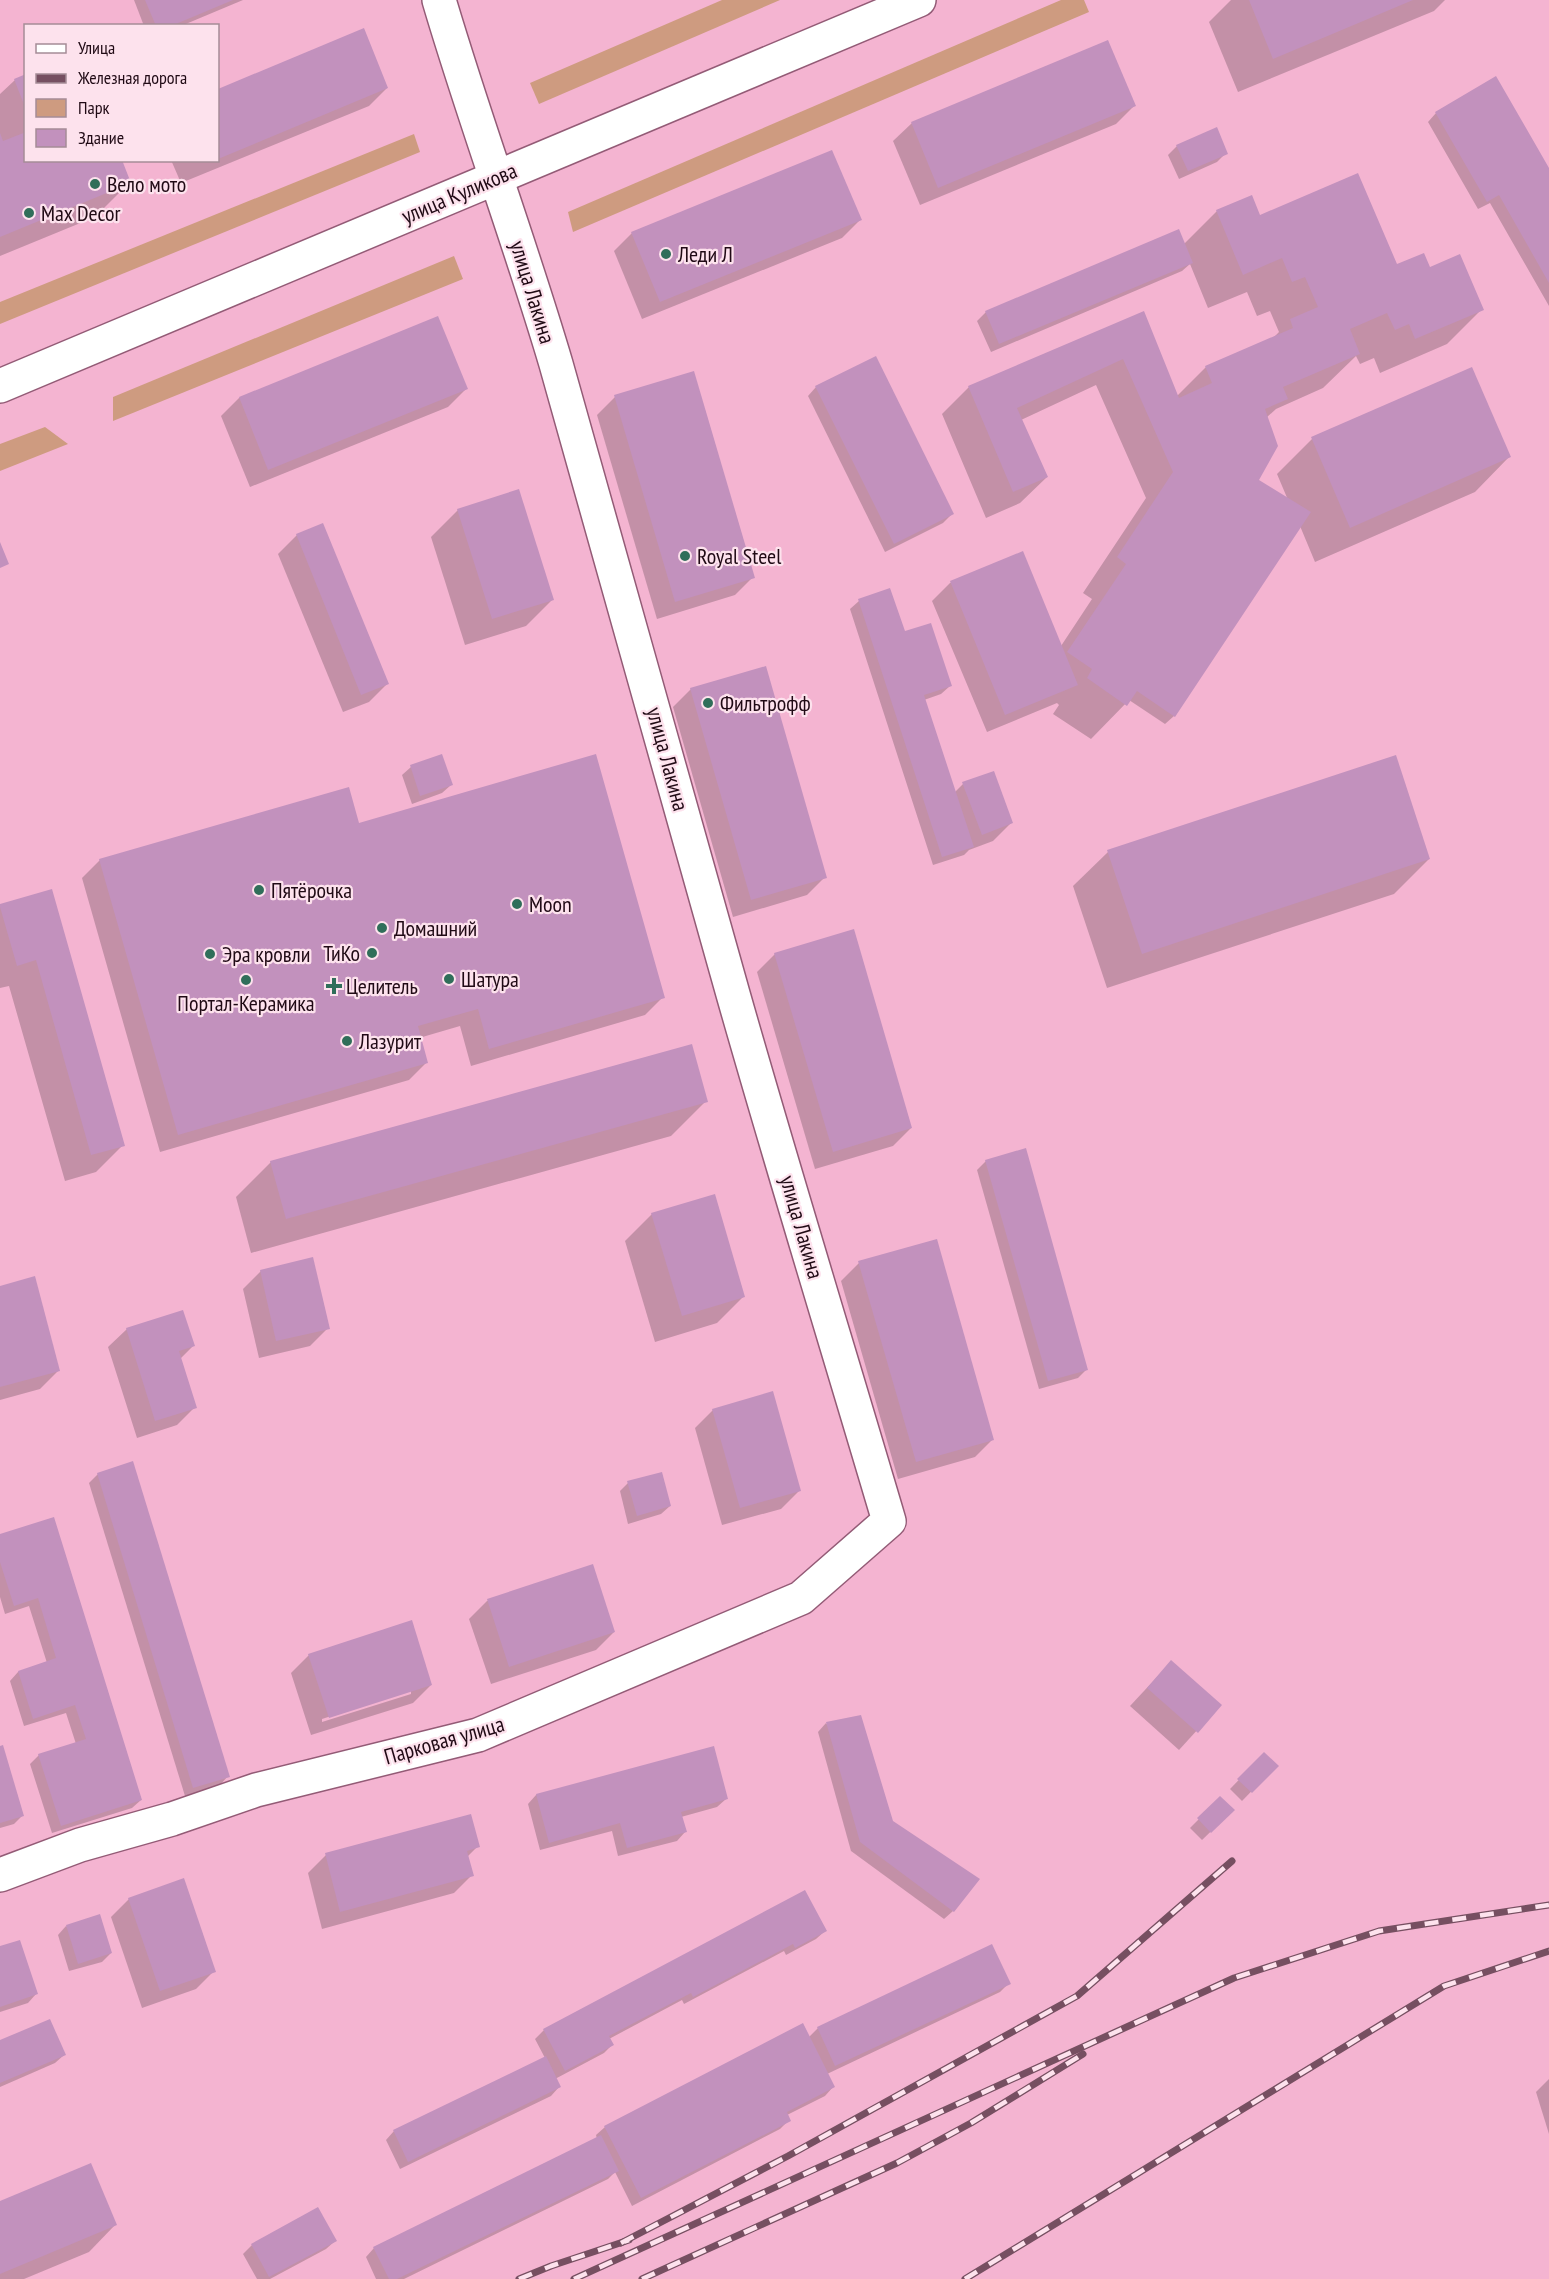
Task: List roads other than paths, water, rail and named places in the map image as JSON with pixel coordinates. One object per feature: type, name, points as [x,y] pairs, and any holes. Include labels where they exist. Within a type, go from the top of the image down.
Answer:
[{"type":"street","name":"улица Лакина","points":[[439,0],[467,95],[524,260],[555,364],[736,1006],[889,1521]]},
{"type":"street","name":"улица Куликова","points":[[0,386],[919,0]]},
{"type":"street","name":"Парковая улица","points":[[0,1875],[80,1845],[172,1819],[256,1790],[478,1735],[801,1598],[889,1521]]},
{"type":"railway","points":[[621,2243],[788,2156],[1077,1996],[1232,1861]]},
{"type":"railway","points":[[574,2279],[1234,1978],[1379,1931],[1549,1905]]},
{"type":"railway","points":[[965,2279],[1444,1986],[1549,1951]]},
{"type":"railway","points":[[642,2279],[897,2163],[971,2123],[1083,2054]]},
{"type":"railway","points":[[519,2279],[629,2240]]},
{"type":"place","name":"Вело мото","points":[[95,184]]},
{"type":"place","name":"Max Decor","points":[[29,213]]},
{"type":"place","name":"Леди Л","points":[[666,254]]},
{"type":"place","name":"Royal Steel","points":[[685,556]]},
{"type":"place","name":"Фильтрофф","points":[[708,703]]},
{"type":"place","name":"Пятёрочка","points":[[259,890]]},
{"type":"place","name":"Moon","points":[[517,904]]},
{"type":"place","name":"Домашний","points":[[382,928]]},
{"type":"place","name":"ТиКо","points":[[372,953]]},
{"type":"place","name":"Эра кровли","points":[[210,954]]},
{"type":"place","name":"Шатура","points":[[449,979]]},
{"type":"place","name":"Портал-Керамика","points":[[246,980]]},
{"type":"place","name":"Целитель","points":[[334,986]]},
{"type":"place","name":"Лазурит","points":[[347,1041]]}]
